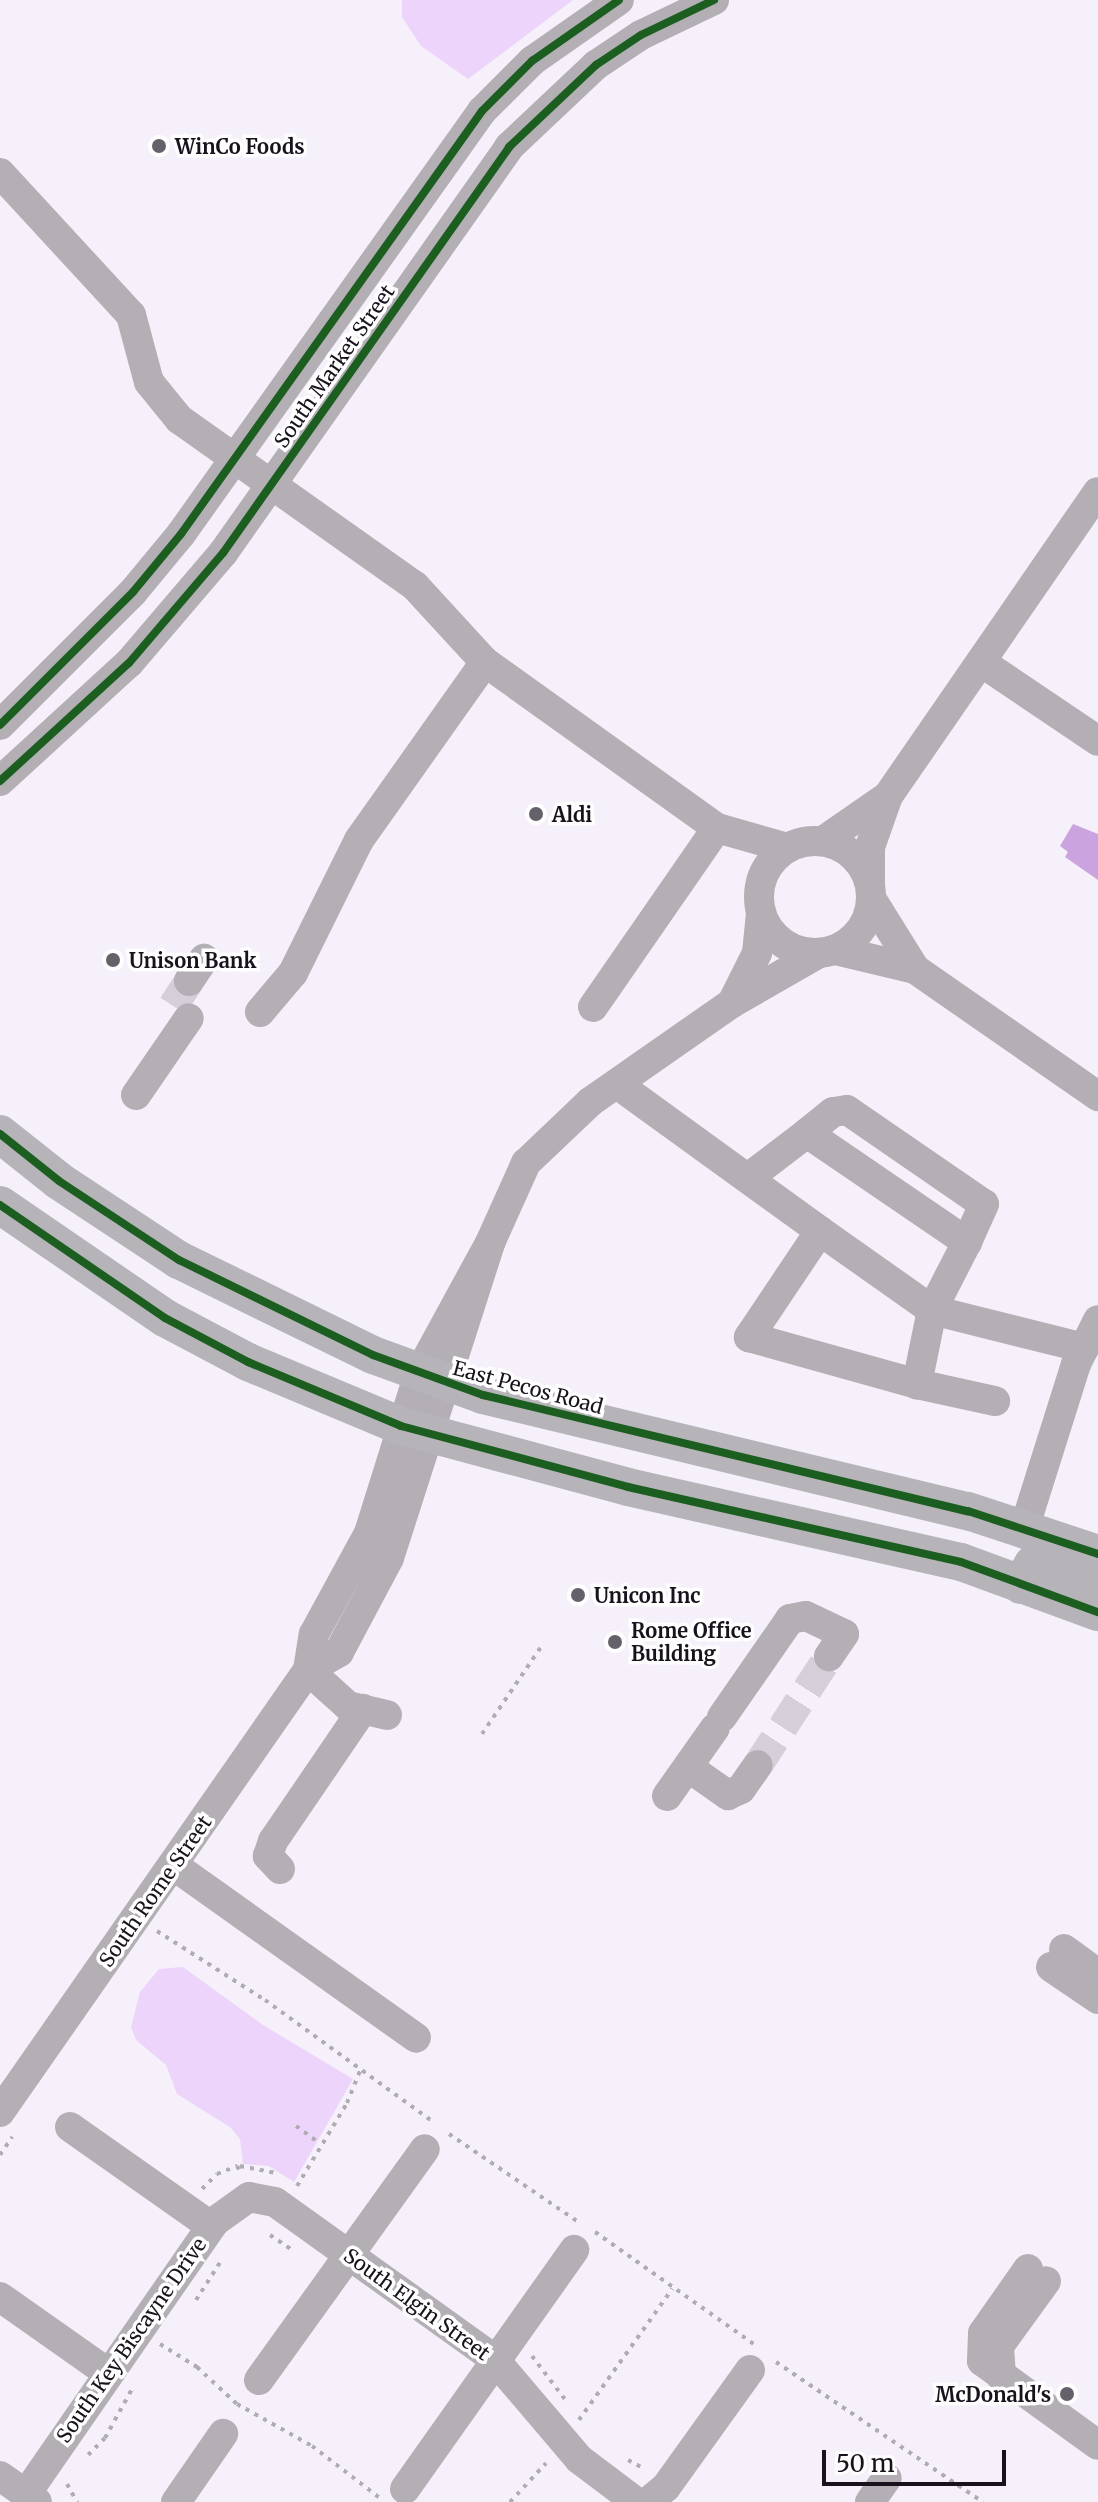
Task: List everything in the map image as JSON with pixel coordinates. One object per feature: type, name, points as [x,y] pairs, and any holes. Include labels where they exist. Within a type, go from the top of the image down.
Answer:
[{"type":"main road","name":"East Pecos Road","points":[[0,1134],[59,1181],[179,1260],[303,1325],[434,1378],[1024,1529],[1098,1554]]},
{"type":"main road","points":[[0,1205],[108,1283],[178,1325],[248,1362],[416,1431],[777,1522],[900,1546],[1098,1612]]},
{"type":"main road","points":[[1021,1585],[1033,1564],[1041,1562],[1098,1584]]},
{"type":"street","name":"South Market Street","points":[[0,725],[133,592],[236,458],[482,111],[532,61],[619,0]]},
{"type":"street","name":"South Market Street","points":[[0,781],[129,663],[223,553],[509,147],[596,65],[641,35],[714,0]]},
{"type":"street","points":[[0,173],[131,315],[149,382],[179,419],[415,586],[485,662],[721,830],[787,848]]},
{"type":"street","points":[[827,951],[861,931],[871,892],[870,847],[888,796],[1098,492]]},
{"type":"street","points":[[260,1012],[293,973],[359,840],[485,662]]},
{"type":"street","points":[[981,662],[1096,736]]},
{"type":"street","points":[[732,1003],[757,953],[760,903],[772,859],[787,848],[823,841],[888,796]]},
{"type":"street","points":[[721,830],[783,943],[915,969],[1098,1096]]},
{"type":"street","points":[[593,1007],[721,830]]},
{"type":"street","points":[[823,841],[854,856],[915,969]]},
{"type":"street","name":"South Rome Street","points":[[0,2112],[308,1670],[314,1634],[369,1533],[416,1431],[434,1378],[526,1163],[579,1110],[732,1003],[827,951]]},
{"type":"street","points":[[128,1090],[196,989]]},
{"type":"street","points":[[617,1084],[932,1310],[1084,1348]]},
{"type":"street","points":[[748,1178],[833,1112],[847,1110],[984,1204],[932,1310],[917,1384]]},
{"type":"street","points":[[807,1133],[967,1242]]},
{"type":"street","points":[[820,1231],[749,1337],[917,1384],[995,1401]]},
{"type":"street","points":[[1024,1529],[1084,1348],[1098,1320]]},
{"type":"street","points":[[667,1796],[790,1619],[806,1616],[844,1634],[829,1656]]},
{"type":"street","points":[[280,1869],[268,1856],[273,1841],[375,1712],[348,1706],[308,1670]]},
{"type":"street","points":[[688,1767],[728,1795],[741,1789],[758,1765]]},
{"type":"street","points":[[173,1865],[416,2038]]},
{"type":"street","points":[[1098,1974],[1058,1958],[1098,1999]]},
{"type":"street","points":[[70,2127],[211,2226]]},
{"type":"street","points":[[259,2380],[425,2149]]},
{"type":"street","name":"South Key Biscayne Drive","points":[[32,2498],[108,2373],[211,2226],[249,2197]]},
{"type":"street","name":"South Elgin Street","points":[[249,2197],[275,2202],[341,2266],[494,2359],[579,2459],[636,2502]]},
{"type":"street","points":[[395,2496],[574,2250]]},
{"type":"street","points":[[1037,2275],[999,2346],[1001,2377],[1098,2445]]},
{"type":"street","points":[[0,2297],[108,2373]]},
{"type":"street","points":[[648,2502],[666,2487],[760,2359]]},
{"type":"street","points":[[176,2502],[223,2434]]},
{"type":"street","points":[[0,2476],[32,2498]]},
{"type":"path","points":[[482,1734],[541,1647]]},
{"type":"path","points":[[156,1931],[362,2067],[672,2289],[760,2359],[983,2502]]},
{"type":"path","points":[[290,2182],[297,2186],[319,2143],[347,2103],[362,2067]]},
{"type":"path","points":[[296,2126],[319,2143]]},
{"type":"path","points":[[240,2166],[260,2167],[280,2176]]},
{"type":"path","points":[[264,2231],[341,2266]]},
{"type":"path","points":[[576,2423],[672,2289]]},
{"type":"path","points":[[155,2341],[197,2367],[243,2409],[395,2496]]},
{"type":"path","points":[[510,2502],[554,2455]]},
{"type":"shaded area","points":[[402,0],[573,0],[468,79],[421,46],[402,17]]},
{"type":"shaded area","points":[[1073,824],[1098,834],[1098,880],[1065,857],[1068,852],[1060,846]]},
{"type":"shaded area","points":[[183,1967],[263,2025],[353,2079],[294,2182],[269,2166],[243,2164],[240,2139],[230,2127],[177,2094],[166,2065],[136,2040],[131,2027],[140,1992],[159,1969]]},
{"type":"tunnel","points":[[173,1006],[189,981]]},
{"type":"tunnel","points":[[758,1765],[829,1656]]},
{"type":"cycle path","points":[[0,725],[133,592],[181,534],[482,111],[532,61],[619,0]]},
{"type":"cycle path","points":[[0,781],[129,663],[223,553],[509,147],[596,65],[641,35],[714,0]]},
{"type":"cycle path","points":[[0,1134],[59,1181],[179,1260],[373,1355],[483,1395],[968,1511],[1098,1554]]},
{"type":"cycle path","points":[[0,1205],[165,1318],[248,1362],[401,1426],[628,1487],[961,1562],[1098,1612]]},
{"type":"place","name":"WinCo Foods","points":[[159,146]]},
{"type":"place","name":"Aldi","points":[[536,814]]},
{"type":"place","name":"Unison Bank","points":[[113,960]]},
{"type":"place","name":"Unicon Inc","points":[[578,1595]]},
{"type":"place","name":"Rome Office Building","points":[[615,1642]]},
{"type":"place","name":"McDonald's","points":[[1067,2394]]}]
